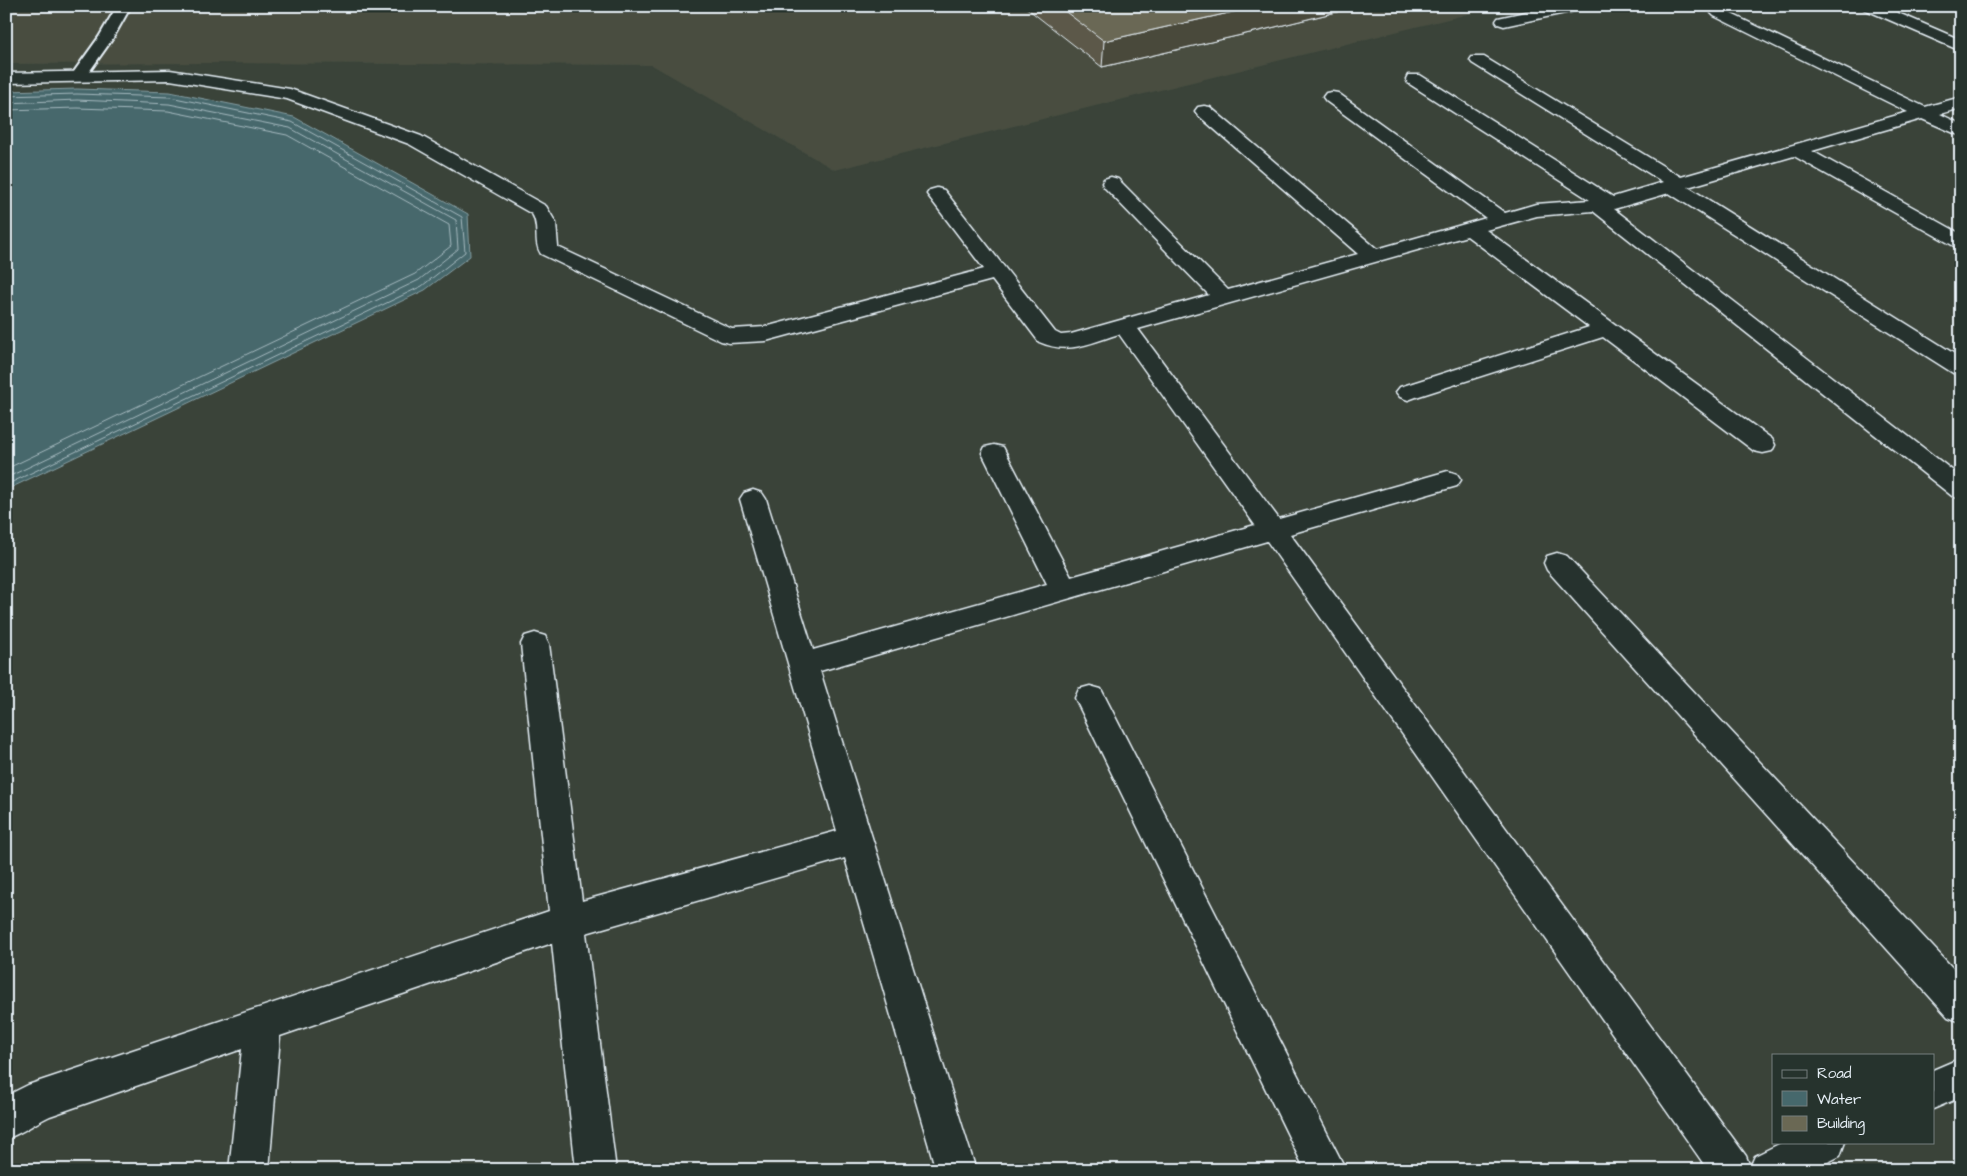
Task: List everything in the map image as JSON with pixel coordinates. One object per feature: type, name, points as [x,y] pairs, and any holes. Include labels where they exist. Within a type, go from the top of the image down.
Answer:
[{"type":"street","points":[[1504,21],[1574,6]]},
{"type":"street","points":[[1869,6],[1961,46]]},
{"type":"street","points":[[1719,13],[1961,131]]},
{"type":"street","points":[[1478,60],[1961,368]]},
{"type":"street","points":[[6,78],[170,75],[290,94],[415,140],[539,210],[545,215],[547,223],[548,250],[729,336],[766,334],[997,272]]},
{"type":"street","points":[[1414,78],[1604,205],[1961,490]]},
{"type":"street","points":[[1332,97],[1502,220]]},
{"type":"street","points":[[937,194],[1047,337],[1058,342],[1072,341],[1536,210],[1604,205],[1961,102]]},
{"type":"street","points":[[1204,111],[1373,256]]},
{"type":"street","points":[[1795,149],[1961,242]]},
{"type":"street","points":[[1111,183],[1224,298]]},
{"type":"street","points":[[1470,228],[1763,445]]},
{"type":"street","points":[[1124,326],[1732,1170]]},
{"type":"street","points":[[1408,392],[1606,329]]},
{"type":"street","points":[[994,453],[1064,590]]},
{"type":"street","points":[[803,664],[1448,480]]},
{"type":"street","points":[[753,499],[956,1170]]},
{"type":"street","points":[[1557,563],[1961,1004]]},
{"type":"street","points":[[534,644],[596,1170]]},
{"type":"street","points":[[1090,698],[1326,1170]]},
{"type":"street","points":[[6,1120],[18,1111],[42,1099],[566,922],[856,840]]},
{"type":"street","points":[[249,1170],[263,1025]]},
{"type":"street","points":[[1934,1090],[1961,1077]]},
{"type":"street","points":[[1769,1170],[1822,1144]]},
{"type":"lane","points":[[79,76],[106,38],[124,6]]},
{"type":"shaded area","points":[[6,6],[1501,6],[835,170],[652,65],[6,64]]},
{"type":"water","points":[[77,89],[170,92],[294,117],[468,214],[470,256],[425,290],[6,490],[6,91]]},
{"type":"building","points":[[1058,6],[1260,6],[1104,41]]}]
